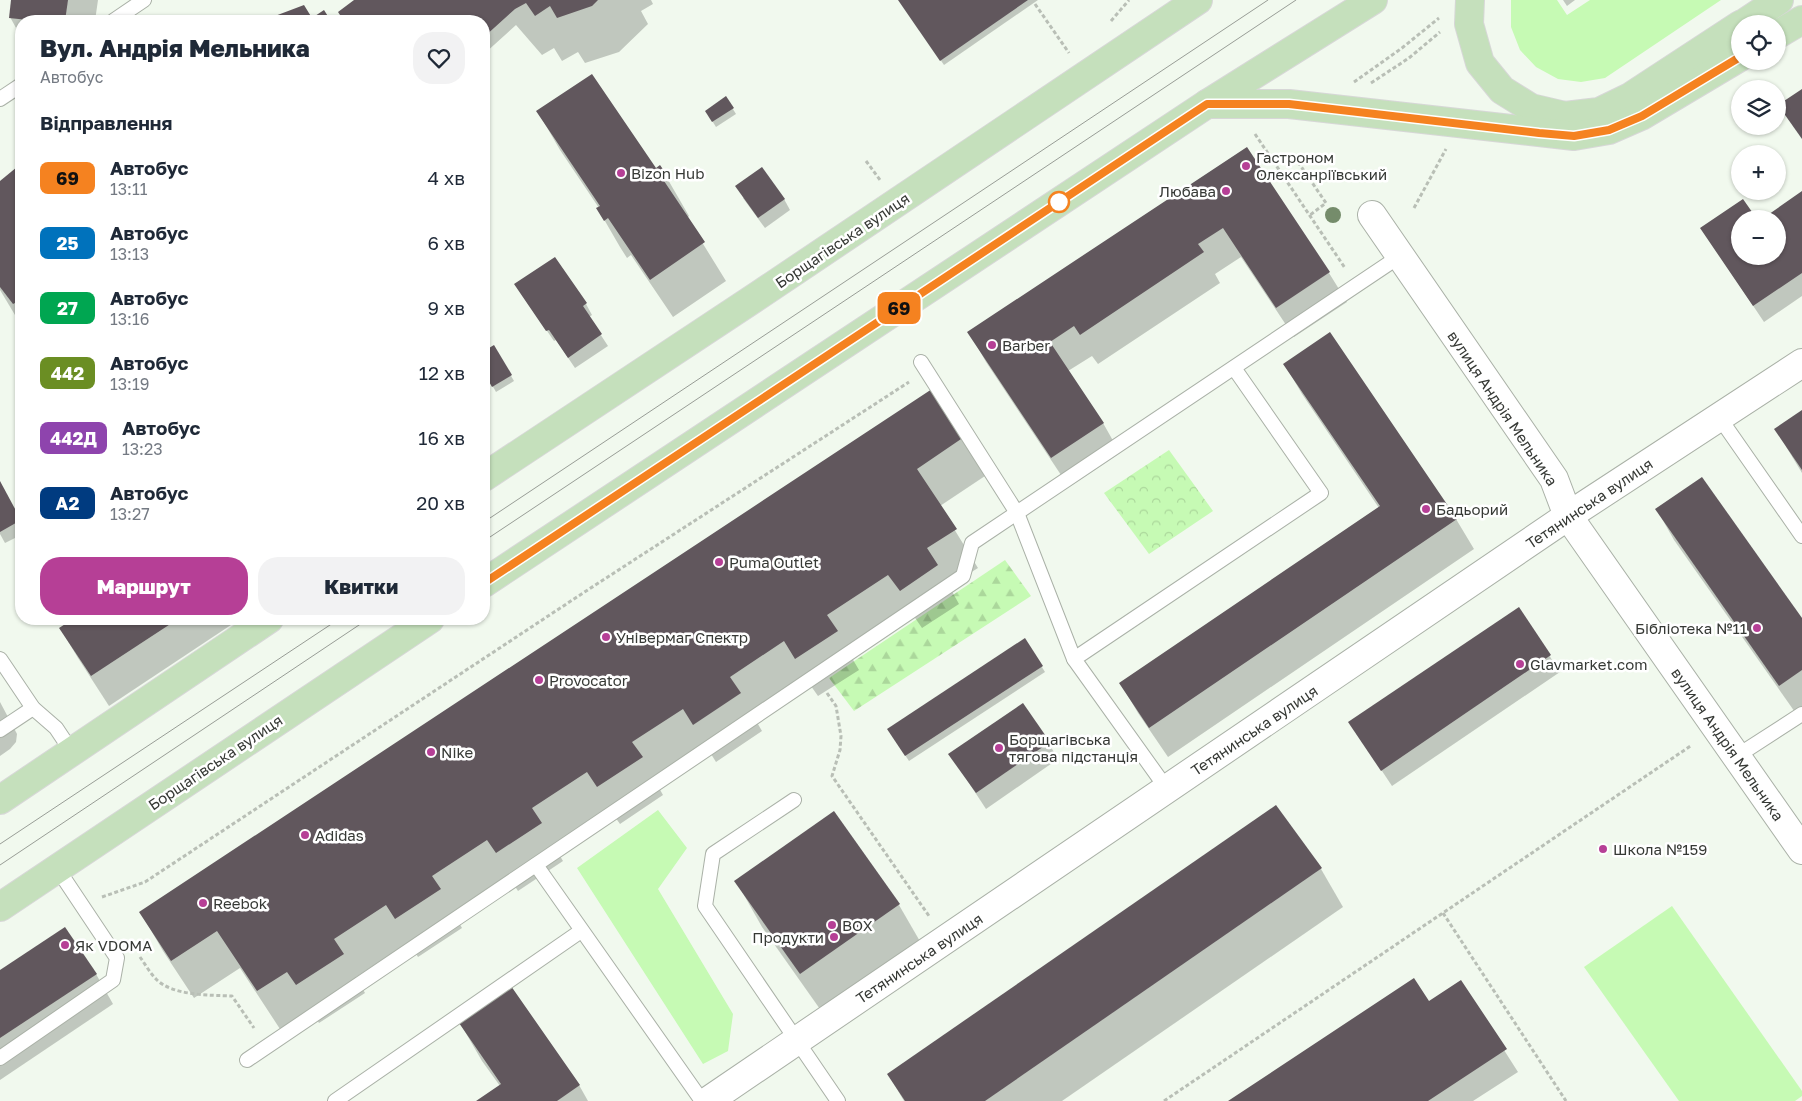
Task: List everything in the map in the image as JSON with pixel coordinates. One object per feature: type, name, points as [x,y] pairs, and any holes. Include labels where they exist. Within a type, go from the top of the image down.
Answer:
[{"type":"main road","points":[[490,579],[1207,104],[1373,0]]},
{"type":"main road","points":[[1756,15],[1779,0]]},
{"type":"main road","points":[[1470,3],[1469,24],[1480,63],[1502,90],[1531,108],[1565,116],[1599,112],[1630,97],[1731,31]]},
{"type":"main road","name":"Борщагівська вулиця","points":[[490,474],[759,296],[1187,4]]},
{"type":"main road","points":[[1786,29],[1802,20]]},
{"type":"main road","points":[[1207,104],[1289,104],[1574,136],[1609,130],[1642,116],[1731,62]]},
{"type":"main road","points":[[0,800],[260,625]]},
{"type":"main road","name":"Борщагівська вулиця","points":[[0,907],[421,625]]},
{"type":"street","name":"вулиця Андрія Мельника","points":[[1372,215],[1554,479],[1568,516],[1802,850]]},
{"type":"street","name":"Тетянинська вулиця","points":[[708,1101],[1568,516],[1802,363]]},
{"type":"lane","points":[[122,15],[144,0]]},
{"type":"lane","points":[[0,99],[15,89]]},
{"type":"lane","points":[[247,1060],[963,576],[972,542],[1400,256]]},
{"type":"lane","points":[[921,362],[1017,513],[1074,659],[1167,789]]},
{"type":"lane","points":[[1074,659],[1321,493],[1234,368]]},
{"type":"lane","points":[[1719,417],[1802,536]]},
{"type":"lane","points":[[0,659],[33,708],[56,728],[72,752]]},
{"type":"lane","points":[[0,730],[33,708]]},
{"type":"lane","points":[[1737,756],[1802,714]]},
{"type":"lane","points":[[794,800],[713,854],[705,906],[838,1101]]},
{"type":"lane","points":[[536,865],[702,1101]]},
{"type":"lane","points":[[0,1058],[114,980],[117,958],[57,868]]},
{"type":"lane","points":[[335,1101],[581,931]]},
{"type":"path","points":[[1108,25],[1129,0]]},
{"type":"path","points":[[1370,84],[1410,58],[1470,3]]},
{"type":"path","points":[[1035,4],[1070,54]]},
{"type":"path","points":[[1353,82],[1402,48],[1439,18]]},
{"type":"path","points":[[1251,128],[1356,285]]},
{"type":"path","points":[[1414,208],[1447,147]]},
{"type":"path","points":[[866,161],[880,180]]},
{"type":"path","points":[[1298,162],[1326,203],[1310,215]]},
{"type":"path","points":[[101,898],[154,877],[567,604],[914,379],[921,362]]},
{"type":"path","points":[[815,676],[836,706],[840,721],[840,750],[832,776],[946,940]]},
{"type":"path","points":[[1164,1101],[1692,745]]},
{"type":"path","points":[[95,890],[106,906]]},
{"type":"path","points":[[1443,913],[1566,1101]]},
{"type":"path","points":[[137,952],[155,979],[165,986],[194,994],[232,996],[268,1047]]},
{"type":"green space","points":[[1511,0],[1557,0],[1567,15],[1590,0],[1721,0],[1605,78],[1581,82],[1558,79],[1536,67],[1520,50],[1511,27]]},
{"type":"green space","points":[[1169,450],[1213,511],[1149,554],[1104,493]]},
{"type":"green space","points":[[1005,560],[1031,596],[854,711],[829,678]]},
{"type":"green space","points":[[658,810],[687,848],[658,889],[733,1014],[728,1051],[703,1064],[577,868]]},
{"type":"green space","points":[[1672,906],[1802,1091],[1802,1096],[1795,1101],[1679,1101],[1584,967]]},
{"type":"building","points":[[11,0],[68,0],[66,15],[15,15],[15,19],[9,18]]},
{"type":"building","points":[[354,0],[598,0],[592,6],[557,18],[550,6],[535,16],[526,3],[515,9],[490,32],[490,15],[340,15],[338,12]]},
{"type":"building","points":[[898,0],[1028,0],[940,61]]},
{"type":"building","points":[[304,5],[310,15],[278,15]]},
{"type":"building","points":[[324,10],[327,15],[316,15]]},
{"type":"building","name":"Bizon Hub","points":[[592,74],[656,168],[660,165],[669,178],[664,181],[705,242],[650,280],[608,218],[604,221],[596,208],[600,206],[536,111]]},
{"type":"building","points":[[1802,89],[1802,139],[1786,116],[1786,100]]},
{"type":"building","points":[[726,96],[734,108],[712,122],[705,111]]},
{"type":"building","points":[[1247,147],[1330,272],[1276,308],[1223,228],[1198,244],[1204,252],[1080,335],[1074,326],[1050,342],[1104,423],[1051,458],[967,332]]},
{"type":"building","points":[[762,167],[785,199],[758,218],[735,186]]},
{"type":"building","points":[[15,169],[15,303],[13,304],[0,287],[0,181]]},
{"type":"building","points":[[1802,191],[1802,273],[1753,306],[1700,228],[1744,200],[1751,210],[1731,210],[1731,265],[1786,265],[1786,210],[1775,210]]},
{"type":"building","points":[[555,257],[587,303],[583,306],[602,334],[568,358],[549,330],[546,331],[514,284]]},
{"type":"building","points":[[1330,332],[1457,519],[1149,728],[1119,683],[1380,506],[1283,364]]},
{"type":"building","points":[[494,345],[512,375],[492,387],[490,384],[490,347]]},
{"type":"building","points":[[932,389],[964,437],[917,469],[957,529],[927,548],[938,565],[900,591],[888,575],[827,615],[838,631],[795,659],[784,641],[730,677],[741,693],[693,725],[683,709],[632,742],[643,757],[597,787],[587,772],[532,808],[542,823],[496,853],[487,840],[432,876],[441,889],[395,919],[386,905],[334,939],[344,954],[296,985],[287,972],[257,991],[217,931],[171,961],[139,912]]},
{"type":"building","points":[[1802,410],[1802,470],[1774,429]]},
{"type":"building","points":[[1702,477],[1802,618],[1802,670],[1779,686],[1655,509]]},
{"type":"building","points":[[0,481],[15,509],[15,523],[0,532]]},
{"type":"building","points":[[1519,607],[1551,655],[1381,771],[1348,722]]},
{"type":"building","points":[[64,625],[169,625],[91,676],[59,628]]},
{"type":"building","points":[[1025,638],[1043,666],[905,756],[887,729]]},
{"type":"building","name":"Борщагівська тягова підстанція","points":[[1023,703],[1050,742],[976,793],[948,754]]},
{"type":"building","points":[[1276,805],[1322,868],[985,1101],[905,1101],[887,1074]]},
{"type":"building","points":[[834,811],[900,904],[800,974],[734,881]]},
{"type":"building","points":[[65,927],[97,974],[0,1038],[0,970]]},
{"type":"building","points":[[1414,978],[1429,1001],[1461,980],[1507,1049],[1428,1101],[1228,1101]]},
{"type":"building","points":[[511,986],[580,1085],[557,1101],[476,1101],[501,1084],[459,1023]]},
{"type":"tram line","points":[[490,518],[1268,0]]},
{"type":"tram line","points":[[490,537],[1296,0]]},
{"type":"tram line","points":[[0,844],[330,625]]},
{"type":"tram line","points":[[0,865],[359,625]]},
{"type":"bus line","name":"69","points":[[490,579],[1207,104],[1289,104],[1574,136],[1609,130],[1642,116],[1731,62]]},
{"type":"place","name":"Гастроном Олексанріївський","points":[[1246,166]]},
{"type":"place","name":"Bizon Hub","points":[[621,173]]},
{"type":"place","name":"Любава","points":[[1226,191]]},
{"type":"place","name":"Barber","points":[[992,345]]},
{"type":"place","name":"Бадьорий","points":[[1426,509]]},
{"type":"place","name":"Puma Outlet","points":[[719,562]]},
{"type":"place","name":"Бібліотека №11","points":[[1757,628]]},
{"type":"place","name":"Універмаг Спектр","points":[[606,637]]},
{"type":"place","name":"Glavmarket.com","points":[[1520,664]]},
{"type":"place","name":"Provocator","points":[[539,680]]},
{"type":"place","name":"Борщагівська тягова підстанція","points":[[999,748]]},
{"type":"place","name":"Nike","points":[[431,752]]},
{"type":"place","name":"Adidas","points":[[305,835]]},
{"type":"place","name":"Школа №159","points":[[1603,849]]},
{"type":"place","name":"Reebok","points":[[203,903]]},
{"type":"place","name":"BOX","points":[[832,925]]},
{"type":"place","name":"Продукти","points":[[834,937]]},
{"type":"place","name":"Як VDOMA","points":[[65,945]]}]
